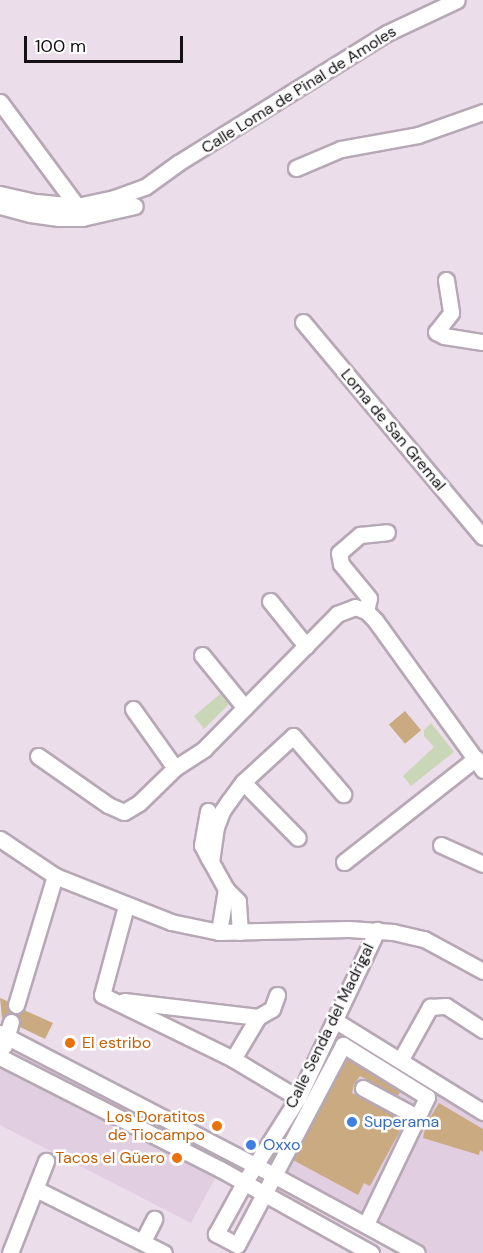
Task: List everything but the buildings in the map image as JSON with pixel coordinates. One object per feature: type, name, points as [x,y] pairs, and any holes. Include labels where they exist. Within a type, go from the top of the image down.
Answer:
[{"type":"street","name":"Calle Loma de Pinal de Amoles","points":[[126,199],[178,163],[387,33],[457,0]]},
{"type":"street","points":[[0,102],[79,212]]},
{"type":"street","points":[[296,168],[342,149],[418,135],[483,112]]},
{"type":"street","points":[[0,194],[79,212],[126,199]]},
{"type":"street","points":[[0,206],[30,214],[79,212],[126,199]]},
{"type":"street","points":[[446,280],[451,314],[436,332],[444,336],[483,342]]},
{"type":"street","name":"Loma de San Gremal","points":[[303,322],[483,537]]},
{"type":"street","points":[[366,610],[369,598],[341,564],[339,552],[360,535],[387,532]]},
{"type":"street","points":[[270,601],[306,646]]},
{"type":"street","points":[[38,756],[108,805],[124,812],[139,803],[175,768],[204,749],[343,609],[355,607],[366,610],[480,764],[345,862]]},
{"type":"street","points":[[202,655],[245,708]]},
{"type":"street","points":[[133,709],[175,768]]},
{"type":"street","points":[[211,862],[214,835],[222,811],[243,782],[293,736],[344,794]]},
{"type":"street","points":[[243,782],[298,838]]},
{"type":"street","points":[[208,811],[202,845],[226,889],[240,904],[240,932]]},
{"type":"street","points":[[0,840],[55,876],[171,922],[219,932],[377,930],[424,939],[483,971]]},
{"type":"street","points":[[441,845],[483,864]]},
{"type":"street","points":[[16,1005],[55,876]]},
{"type":"street","points":[[219,932],[226,889]]},
{"type":"street","points":[[126,906],[102,988],[102,995],[233,1059],[298,1098]]},
{"type":"street","name":"Calle Senda del Madrigal","points":[[265,1195],[237,1245],[216,1234],[255,1165],[298,1098],[377,930]]},
{"type":"street","points":[[233,1059],[258,1017],[272,1009],[277,995]]},
{"type":"street","points":[[112,1000],[258,1017]]},
{"type":"street","points":[[401,1059],[430,1007],[446,1006],[483,1030]]},
{"type":"street","points":[[336,1021],[401,1059],[483,1112]]},
{"type":"street","points":[[370,1253],[265,1195],[0,1058],[6,1031],[417,1253]]},
{"type":"street","points":[[265,1195],[344,1045],[427,1097],[366,1224]]},
{"type":"street","points":[[363,1088],[417,1117]]},
{"type":"street","points":[[10,1253],[46,1161]]},
{"type":"street","points":[[36,1190],[164,1253]]},
{"type":"street","points":[[142,1241],[154,1219]]},
{"type":"shaded area","points":[[336,1021],[483,1112],[483,1253],[417,1253],[255,1165]]},
{"type":"shaded area","points":[[0,1061],[220,1169],[191,1223],[0,1125]]},
{"type":"green space","points":[[220,694],[229,704],[204,729],[194,716]]},
{"type":"green space","points":[[431,723],[454,752],[411,786],[403,776],[434,747],[424,736],[424,730]]},
{"type":"place","name":"El estribo","points":[[70,1043]]},
{"type":"place","name":"Superama","points":[[352,1122]]},
{"type":"place","name":"Los Doratitos de Tiocampo","points":[[217,1126]]},
{"type":"place","name":"Oxxo","points":[[251,1145]]},
{"type":"place","name":"Tacos el Güero","points":[[177,1158]]}]
